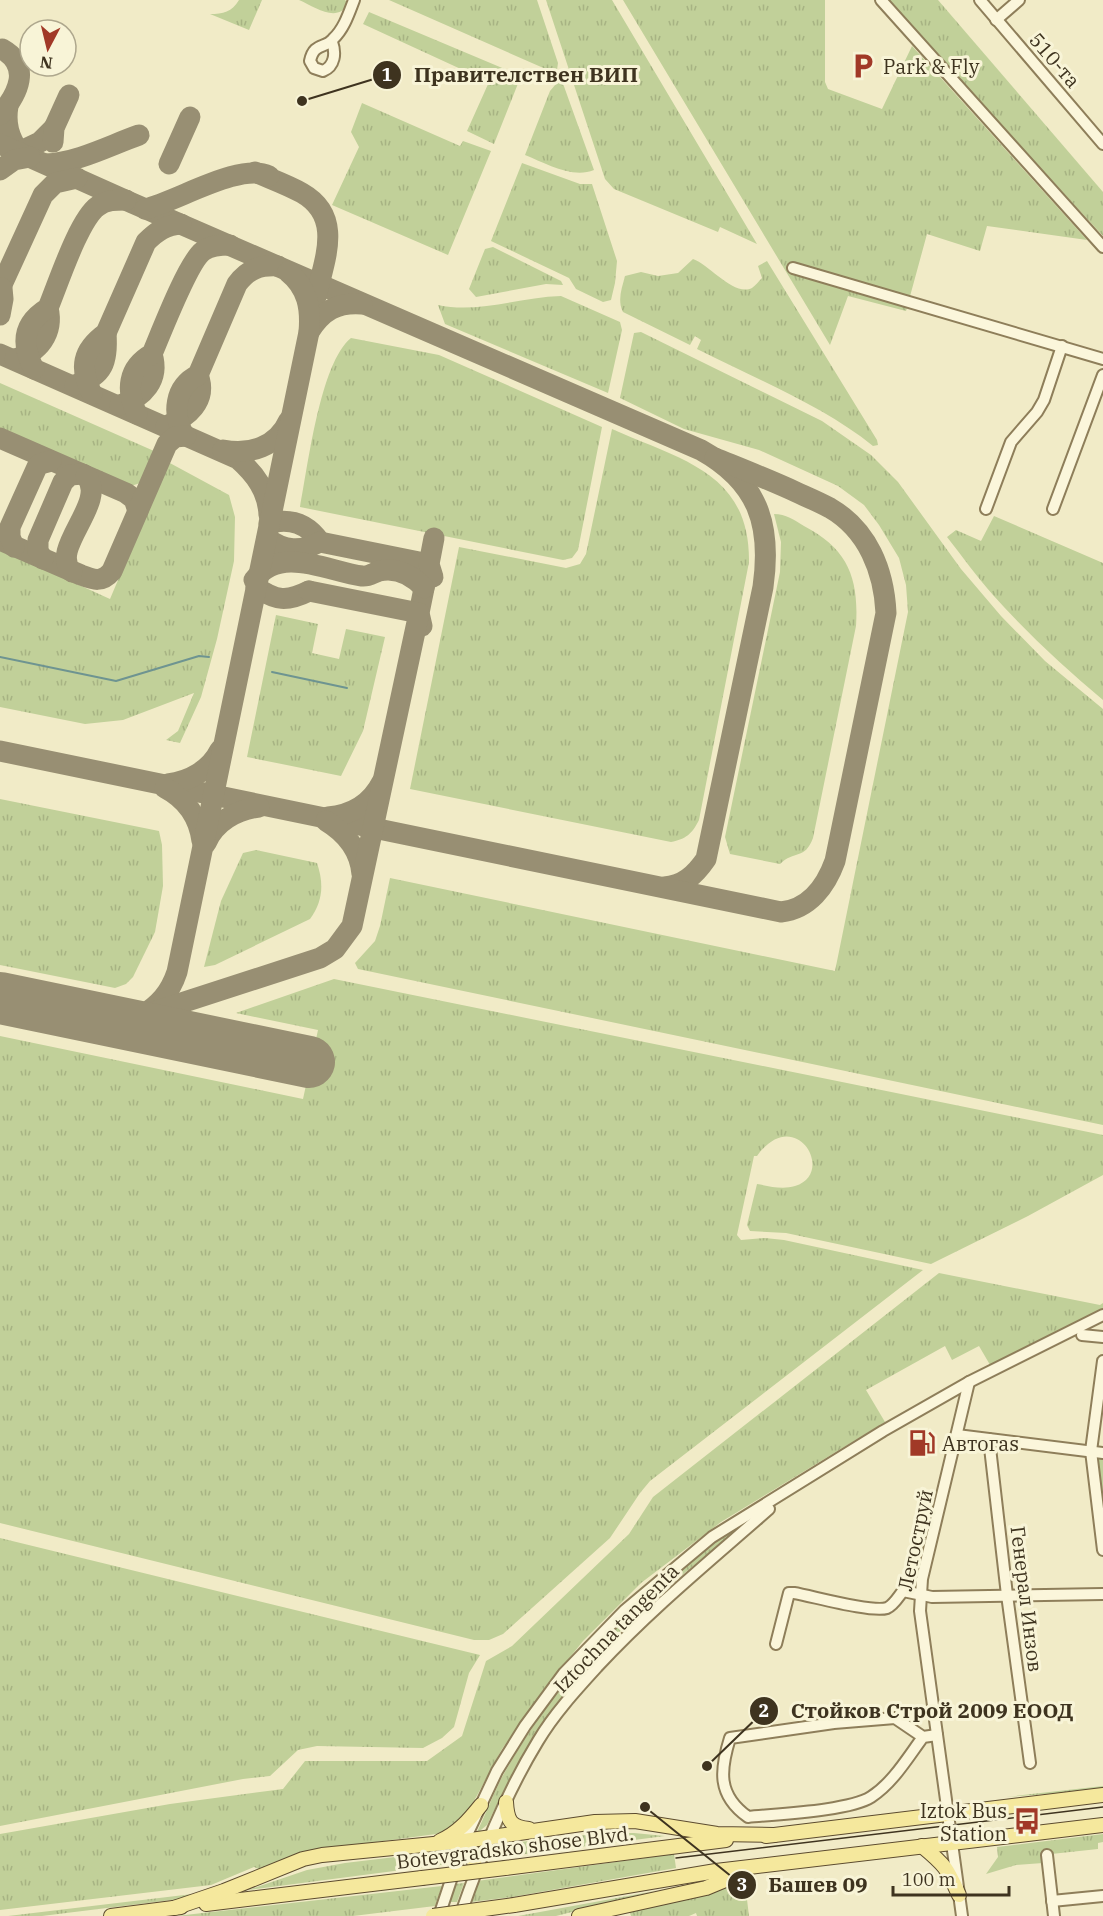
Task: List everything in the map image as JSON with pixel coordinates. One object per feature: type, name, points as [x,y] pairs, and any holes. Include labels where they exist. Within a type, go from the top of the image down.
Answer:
[{"type":"main road","name":"Botevgradsko shose Blvd.","points":[[111,1916],[1103,1796]]},
{"type":"main road","points":[[506,1802],[507,1815],[511,1823],[518,1828],[531,1830]]},
{"type":"main road","points":[[433,1844],[452,1836],[481,1805]]},
{"type":"main road","points":[[174,1908],[224,1891],[303,1859],[322,1855],[464,1841],[531,1830],[620,1821],[651,1823],[717,1834],[774,1835]]},
{"type":"main road","points":[[433,1916],[758,1866],[1103,1825]]},
{"type":"main road","points":[[464,1841],[472,1852],[476,1872]]},
{"type":"main road","points":[[922,1846],[942,1862],[959,1895]]},
{"type":"main road","points":[[579,1916],[706,1888],[758,1866]]},
{"type":"street","points":[[332,42],[344,24],[354,0]]},
{"type":"street","points":[[881,0],[1103,247]]},
{"type":"street","name":"510-та","points":[[980,0],[1103,144]]},
{"type":"street","points":[[996,20],[1019,0]]},
{"type":"street","points":[[793,268],[1103,359]]},
{"type":"street","points":[[986,509],[1011,442],[1037,412],[1044,400],[1062,346]]},
{"type":"street","points":[[1053,509],[1103,375]]},
{"type":"street","name":"Iztochna tangenta","points":[[439,1916],[464,1841],[496,1771],[525,1726],[564,1673],[626,1610],[712,1537],[883,1431],[969,1382],[1103,1315]]},
{"type":"street","points":[[1082,1335],[1103,1338]]},
{"type":"street","points":[[1103,1361],[1097,1452],[1103,1550]]},
{"type":"street","name":"Летоструй","points":[[962,1916],[921,1625],[920,1595],[969,1382]]},
{"type":"street","points":[[957,1435],[1097,1452]]},
{"type":"street","name":"Генерал Инзов","points":[[989,1439],[1030,1763]]},
{"type":"street","name":"Iztochna tangenta","points":[[460,1916],[506,1802],[538,1740],[576,1690],[609,1654],[676,1589],[790,1490]]},
{"type":"street","points":[[776,1644],[789,1593],[880,1609],[888,1608],[903,1591],[932,1597],[1103,1594]]},
{"type":"street","points":[[923,1737],[891,1779],[871,1797],[853,1804],[748,1817],[740,1812],[726,1790],[721,1773],[730,1738],[834,1723],[895,1718],[923,1737],[937,1735]]},
{"type":"street","points":[[1047,1855],[1054,1916]]},
{"type":"street","points":[[1052,1901],[1103,1896]]},
{"type":"green space","points":[[239,0],[262,0],[249,30],[210,14],[227,12]]},
{"type":"green space","points":[[299,0],[345,0],[348,3],[344,9],[332,13],[319,10]]},
{"type":"green space","points":[[389,0],[537,0],[558,63],[557,70],[550,79],[548,70]]},
{"type":"green space","points":[[546,0],[612,0],[757,244],[720,227],[718,232],[614,189],[605,179]]},
{"type":"green space","points":[[623,0],[825,0],[825,82],[828,89],[882,109],[912,46],[1087,240],[987,226],[980,251],[927,234],[906,311],[848,296],[830,345]]},
{"type":"green space","points":[[886,0],[938,0],[1103,192],[1103,236]]},
{"type":"green space","points":[[369,12],[521,76],[494,144],[467,131],[489,82],[363,24]]},
{"type":"green space","points":[[561,78],[594,170],[577,173],[550,166],[525,155],[550,91]]},
{"type":"green space","points":[[362,103],[460,146],[463,141],[491,151],[448,255],[332,205],[359,147],[351,132]]},
{"type":"green space","points":[[522,163],[580,184],[592,184],[617,261],[611,300],[603,302],[576,289],[569,278],[491,241]]},
{"type":"green space","points":[[493,247],[561,281],[563,285],[546,284],[476,297],[469,289],[485,249]]},
{"type":"green space","points":[[693,259],[730,284],[745,290],[752,288],[762,278],[758,266],[767,261],[878,445],[873,446],[811,405],[697,349],[701,340],[695,336],[690,345],[623,312],[620,298],[625,276],[641,272],[658,276],[678,273]]},
{"type":"green space","points":[[561,296],[620,322],[622,330],[608,393],[445,324],[438,305],[468,308]]},
{"type":"green space","points":[[641,332],[822,421],[871,455],[898,482],[961,569],[1001,616],[1045,661],[1103,709],[1103,1125],[358,969],[355,963],[375,941],[390,878],[835,971],[908,612],[906,585],[899,558],[864,505],[838,486],[759,450],[684,429],[620,398],[634,333]]},
{"type":"green space","points":[[351,338],[439,355],[602,427],[578,550],[572,558],[563,560],[300,507],[311,442],[323,392],[340,351]]},
{"type":"green space","points":[[0,383],[154,451],[155,461],[151,472],[139,483],[131,486],[120,485],[0,432]]},
{"type":"green space","points":[[612,429],[663,450],[707,473],[724,489],[738,508],[746,532],[749,562],[699,820],[688,835],[671,842],[410,789],[459,547],[566,568],[580,564],[586,554]]},
{"type":"green space","points":[[168,462],[229,495],[235,517],[234,561],[217,639],[201,697],[180,743],[166,740],[178,731],[194,693],[123,720],[85,724],[0,707],[0,549],[110,599]]},
{"type":"green space","points":[[774,514],[790,518],[819,535],[841,555],[852,579],[856,609],[856,626],[813,838],[803,852],[780,864],[730,854],[725,837],[780,572],[781,542]]},
{"type":"green space","points":[[994,516],[1103,563],[1103,700],[1046,649],[1006,609],[947,537],[956,530],[981,541]]},
{"type":"green space","points":[[276,615],[318,624],[312,653],[339,659],[346,629],[385,637],[363,731],[341,776],[247,757]]},
{"type":"green space","points":[[0,799],[159,831],[162,845],[163,886],[155,932],[133,977],[126,984],[115,988],[0,965]]},
{"type":"green space","points":[[256,850],[317,863],[321,878],[318,906],[310,919],[215,965],[204,967],[221,901],[243,853]]},
{"type":"green space","points":[[334,979],[1103,1135],[1103,1175],[1028,1216],[931,1264],[786,1233],[750,1231],[747,1225],[757,1184],[780,1188],[795,1186],[807,1179],[812,1168],[811,1157],[806,1146],[797,1139],[785,1136],[771,1142],[757,1156],[754,1156],[737,1235],[741,1240],[765,1238],[784,1240],[923,1270],[650,1481],[610,1538],[503,1634],[489,1640],[474,1640],[0,1523],[0,1036],[303,1099],[318,1030],[236,1013]]},
{"type":"green space","points":[[939,1273],[1100,1305],[1103,1303],[1103,1315],[993,1370],[979,1346],[952,1360],[945,1346],[866,1390],[885,1422],[721,1522],[641,1583],[583,1641],[539,1696],[502,1749],[466,1816],[451,1828],[436,1834],[317,1850],[261,1870],[254,1867],[211,1885],[0,1910],[0,1834],[170,1804],[283,1789],[305,1761],[427,1761],[462,1736],[486,1661],[512,1646],[629,1534],[653,1497]]},
{"type":"green space","points":[[1091,1451],[1103,1453],[1103,1527]]},
{"type":"green space","points":[[727,1534],[732,1534],[640,1612],[593,1661],[542,1728],[499,1800],[487,1825],[476,1834],[501,1779],[522,1743],[572,1675],[629,1614],[693,1559]]},
{"type":"green space","points":[[0,1538],[480,1655],[469,1673],[454,1727],[442,1738],[423,1748],[317,1746],[298,1750],[270,1776],[243,1779],[0,1826]]},
{"type":"green space","points":[[1103,1786],[1103,1790],[1006,1797]]},
{"type":"green space","points":[[605,1833],[665,1836],[486,1859],[492,1845]]},
{"type":"green space","points":[[1103,1834],[1103,1842],[1098,1843],[1098,1849],[1042,1855],[1043,1863],[1016,1865],[986,1874],[998,1857],[997,1847]]},
{"type":"green space","points":[[454,1850],[448,1864],[248,1890],[307,1870],[345,1863]]},
{"type":"green space","points":[[674,1854],[676,1868],[471,1902],[477,1881]]},
{"type":"green space","points":[[464,1883],[457,1902],[449,1902],[455,1884]]},
{"type":"green space","points":[[745,1883],[749,1916],[697,1916],[696,1913],[689,1916],[631,1916],[629,1910]]},
{"type":"green space","points":[[442,1886],[435,1906],[353,1916],[176,1916]]},
{"type":"green space","points":[[655,1891],[556,1916],[518,1916]]},
{"type":"green space","points":[[201,1893],[188,1898],[42,1916],[8,1916]]},
{"type":"waterway","points":[[0,657],[116,681],[199,656],[209,657]]},
{"type":"waterway","points":[[272,672],[347,688]]},
{"type":"taxiway","points":[[0,115],[12,98],[19,80],[17,64],[2,49]]},
{"type":"taxiway","points":[[53,142],[54,128],[69,95]]},
{"type":"taxiway","points":[[8,106],[9,130],[19,152],[40,142],[54,128]]},
{"type":"taxiway","points":[[169,164],[190,117]]},
{"type":"taxiway","points":[[46,164],[82,157],[139,135]]},
{"type":"taxiway","points":[[0,144],[701,450],[736,476],[757,507],[762,524],[765,544],[763,587],[706,859],[688,879],[664,887]]},
{"type":"taxiway","points":[[0,170],[14,160],[30,157]]},
{"type":"taxiway","points":[[255,172],[302,193],[315,203],[323,214],[328,240],[316,297]]},
{"type":"taxiway","points":[[145,209],[226,178],[257,173],[269,176]]},
{"type":"taxiway","points":[[0,289],[43,195],[55,183],[77,178]]},
{"type":"taxiway","points":[[34,369],[27,351],[26,335],[33,321],[48,308],[76,238],[91,213],[98,206],[111,201],[126,200]]},
{"type":"taxiway","points":[[92,394],[85,376],[85,360],[92,346],[106,333],[146,242],[162,229],[181,224]]},
{"type":"taxiway","points":[[137,414],[130,389],[133,373],[152,354],[190,269],[206,249],[230,245]]},
{"type":"taxiway","points":[[184,435],[177,410],[180,394],[184,386],[198,375],[237,284],[255,269],[278,266]]},
{"type":"taxiway","points":[[141,1016],[163,998],[177,972],[309,332],[307,299],[300,285],[288,272]]},
{"type":"taxiway","points":[[0,315],[3,299],[2,288]]},
{"type":"taxiway","points":[[309,332],[319,318],[331,309],[338,306],[362,304]]},
{"type":"taxiway","points":[[15,359],[31,352],[43,341],[49,326],[48,308]]},
{"type":"taxiway","points":[[75,385],[92,377],[102,366],[106,352],[106,333]]},
{"type":"taxiway","points":[[0,354],[238,459],[250,471],[263,491],[269,515]]},
{"type":"taxiway","points":[[120,405],[136,398],[148,387],[154,372],[152,354]]},
{"type":"taxiway","points":[[166,426],[174,423],[194,407],[200,393],[198,375]]},
{"type":"taxiway","points":[[223,450],[243,451],[262,447],[277,437],[289,420]]},
{"type":"taxiway","points":[[0,540],[86,577],[94,579],[105,577],[112,571],[167,444],[175,437],[186,436]]},
{"type":"taxiway","points":[[0,438],[126,493],[134,499],[138,511]]},
{"type":"taxiway","points":[[0,751],[781,912],[791,910],[815,895],[827,879],[835,861],[886,613],[885,597],[872,553],[864,540],[843,517],[813,500],[715,458]]},
{"type":"taxiway","points":[[14,547],[10,537],[10,527],[37,467],[51,461]]},
{"type":"taxiway","points":[[43,559],[38,551],[38,540],[63,482],[70,475],[83,474]]},
{"type":"taxiway","points":[[72,572],[67,562],[67,551],[90,499],[91,487],[86,476]]},
{"type":"taxiway","points":[[269,523],[284,521],[304,526],[320,542]]},
{"type":"taxiway","points":[[267,538],[286,548],[299,549],[320,542],[429,564],[419,613],[422,626]]},
{"type":"taxiway","points":[[433,577],[429,564],[434,538]]},
{"type":"taxiway","points":[[254,580],[265,570],[277,564],[290,562],[305,563],[362,576],[386,570],[398,571],[414,579],[424,588]]},
{"type":"taxiway","points":[[256,587],[270,595],[282,598],[294,597],[309,591]]},
{"type":"taxiway","points":[[110,1021],[132,1019],[320,958],[335,949],[352,926],[419,613],[309,591]]},
{"type":"taxiway","points":[[168,784],[184,780],[205,769],[220,750]]},
{"type":"taxiway","points":[[328,817],[345,814],[360,807],[382,782]]},
{"type":"taxiway","points":[[165,788],[179,798],[195,817],[202,841]]},
{"type":"taxiway","points":[[206,843],[215,829],[227,818],[259,807]]},
{"type":"taxiway","points":[[326,821],[351,843],[362,874]]},
{"type":"runway","points":[[0,998],[309,1062]]},
{"type":"tram line","points":[[676,1858],[1103,1807]]},
{"type":"place","name":"Park & Fly","points":[[863,66]]},
{"type":"place","name":"Правителствен ВИП","points":[[302,101]]},
{"type":"place","name":"Автогаѕ","points":[[922,1443]]},
{"type":"place","name":"Стойков Строй 2009 ЕООД","points":[[707,1766]]},
{"type":"place","name":"Башев 09","points":[[645,1807]]},
{"type":"place","name":"Iztok Bus Station","points":[[1027,1821]]}]
